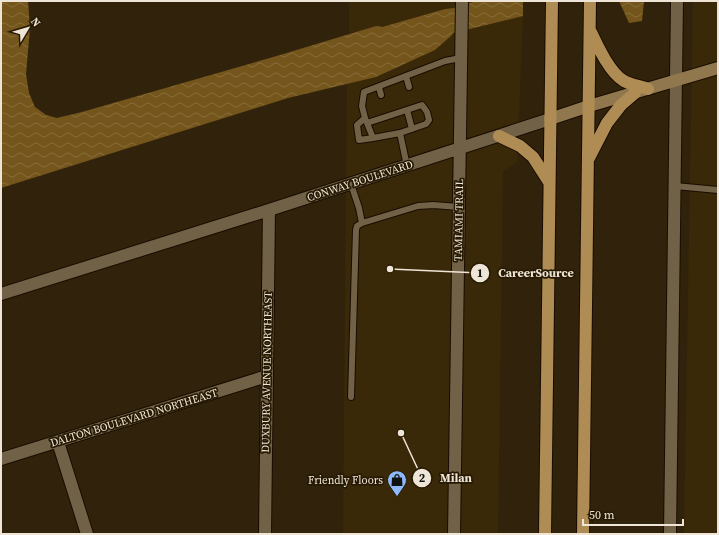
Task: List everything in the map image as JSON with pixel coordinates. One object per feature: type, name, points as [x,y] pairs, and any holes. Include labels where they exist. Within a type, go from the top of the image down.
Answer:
[{"type":"main road","points":[[545,534],[552,1]]},
{"type":"main road","points":[[583,534],[590,1]]},
{"type":"main road","points":[[590,30],[604,59],[614,72],[624,81],[648,89]]},
{"type":"main road","points":[[588,161],[607,123],[621,105],[635,93]]},
{"type":"main road","points":[[499,136],[520,146],[533,157],[550,183]]},
{"type":"street","name":"TAMIAMI TRAIL","points":[[454,534],[462,1]]},
{"type":"street","points":[[670,534],[677,1]]},
{"type":"street","name":"CONWAY BOULEVARD","points":[[1,294],[351,184],[589,106],[718,68]]},
{"type":"street","name":"DUXBURY AVENUE NORTHEAST","points":[[264,534],[269,210]]},
{"type":"street","name":"DALTON BOULEVARD NORTHEAST","points":[[1,460],[267,376]]},
{"type":"street","points":[[58,442],[87,534]]},
{"type":"lane","points":[[373,138],[362,106],[364,92],[445,61],[461,58]]},
{"type":"lane","points":[[406,76],[409,87]]},
{"type":"lane","points":[[379,86],[381,95]]},
{"type":"lane","points":[[413,105],[422,105],[427,112],[429,120],[426,124],[400,133],[359,140],[357,125],[385,114],[407,110],[413,105]]},
{"type":"lane","points":[[407,110],[412,129]]},
{"type":"lane","points":[[400,133],[407,166]]},
{"type":"lane","points":[[351,184],[362,223]]},
{"type":"lane","points":[[675,186],[718,190]]},
{"type":"lane","points":[[351,397],[357,226],[362,223],[418,206],[433,205],[459,207]]},
{"type":"shaded area","points":[[349,1],[476,1],[382,27],[376,26],[349,34]]},
{"type":"shaded area","points":[[693,1],[718,1],[718,534],[684,534]]},
{"type":"shaded area","points":[[523,16],[517,162],[503,171],[498,534],[343,534],[347,84],[376,77],[435,50],[453,33]]},
{"type":"water","points":[[1,1],[28,1],[30,28],[26,74],[29,93],[35,107],[46,115],[57,118],[280,55],[376,26],[382,27],[476,1],[523,1],[523,16],[453,33],[435,50],[376,77],[288,98],[1,188]]},
{"type":"water","points":[[619,1],[644,1],[642,21],[629,23]]},
{"type":"place","name":"CareerSource","points":[[390,269]]},
{"type":"place","name":"Milan","points":[[401,433]]},
{"type":"place","name":"Friendly Floors","points":[[397,497]]}]
